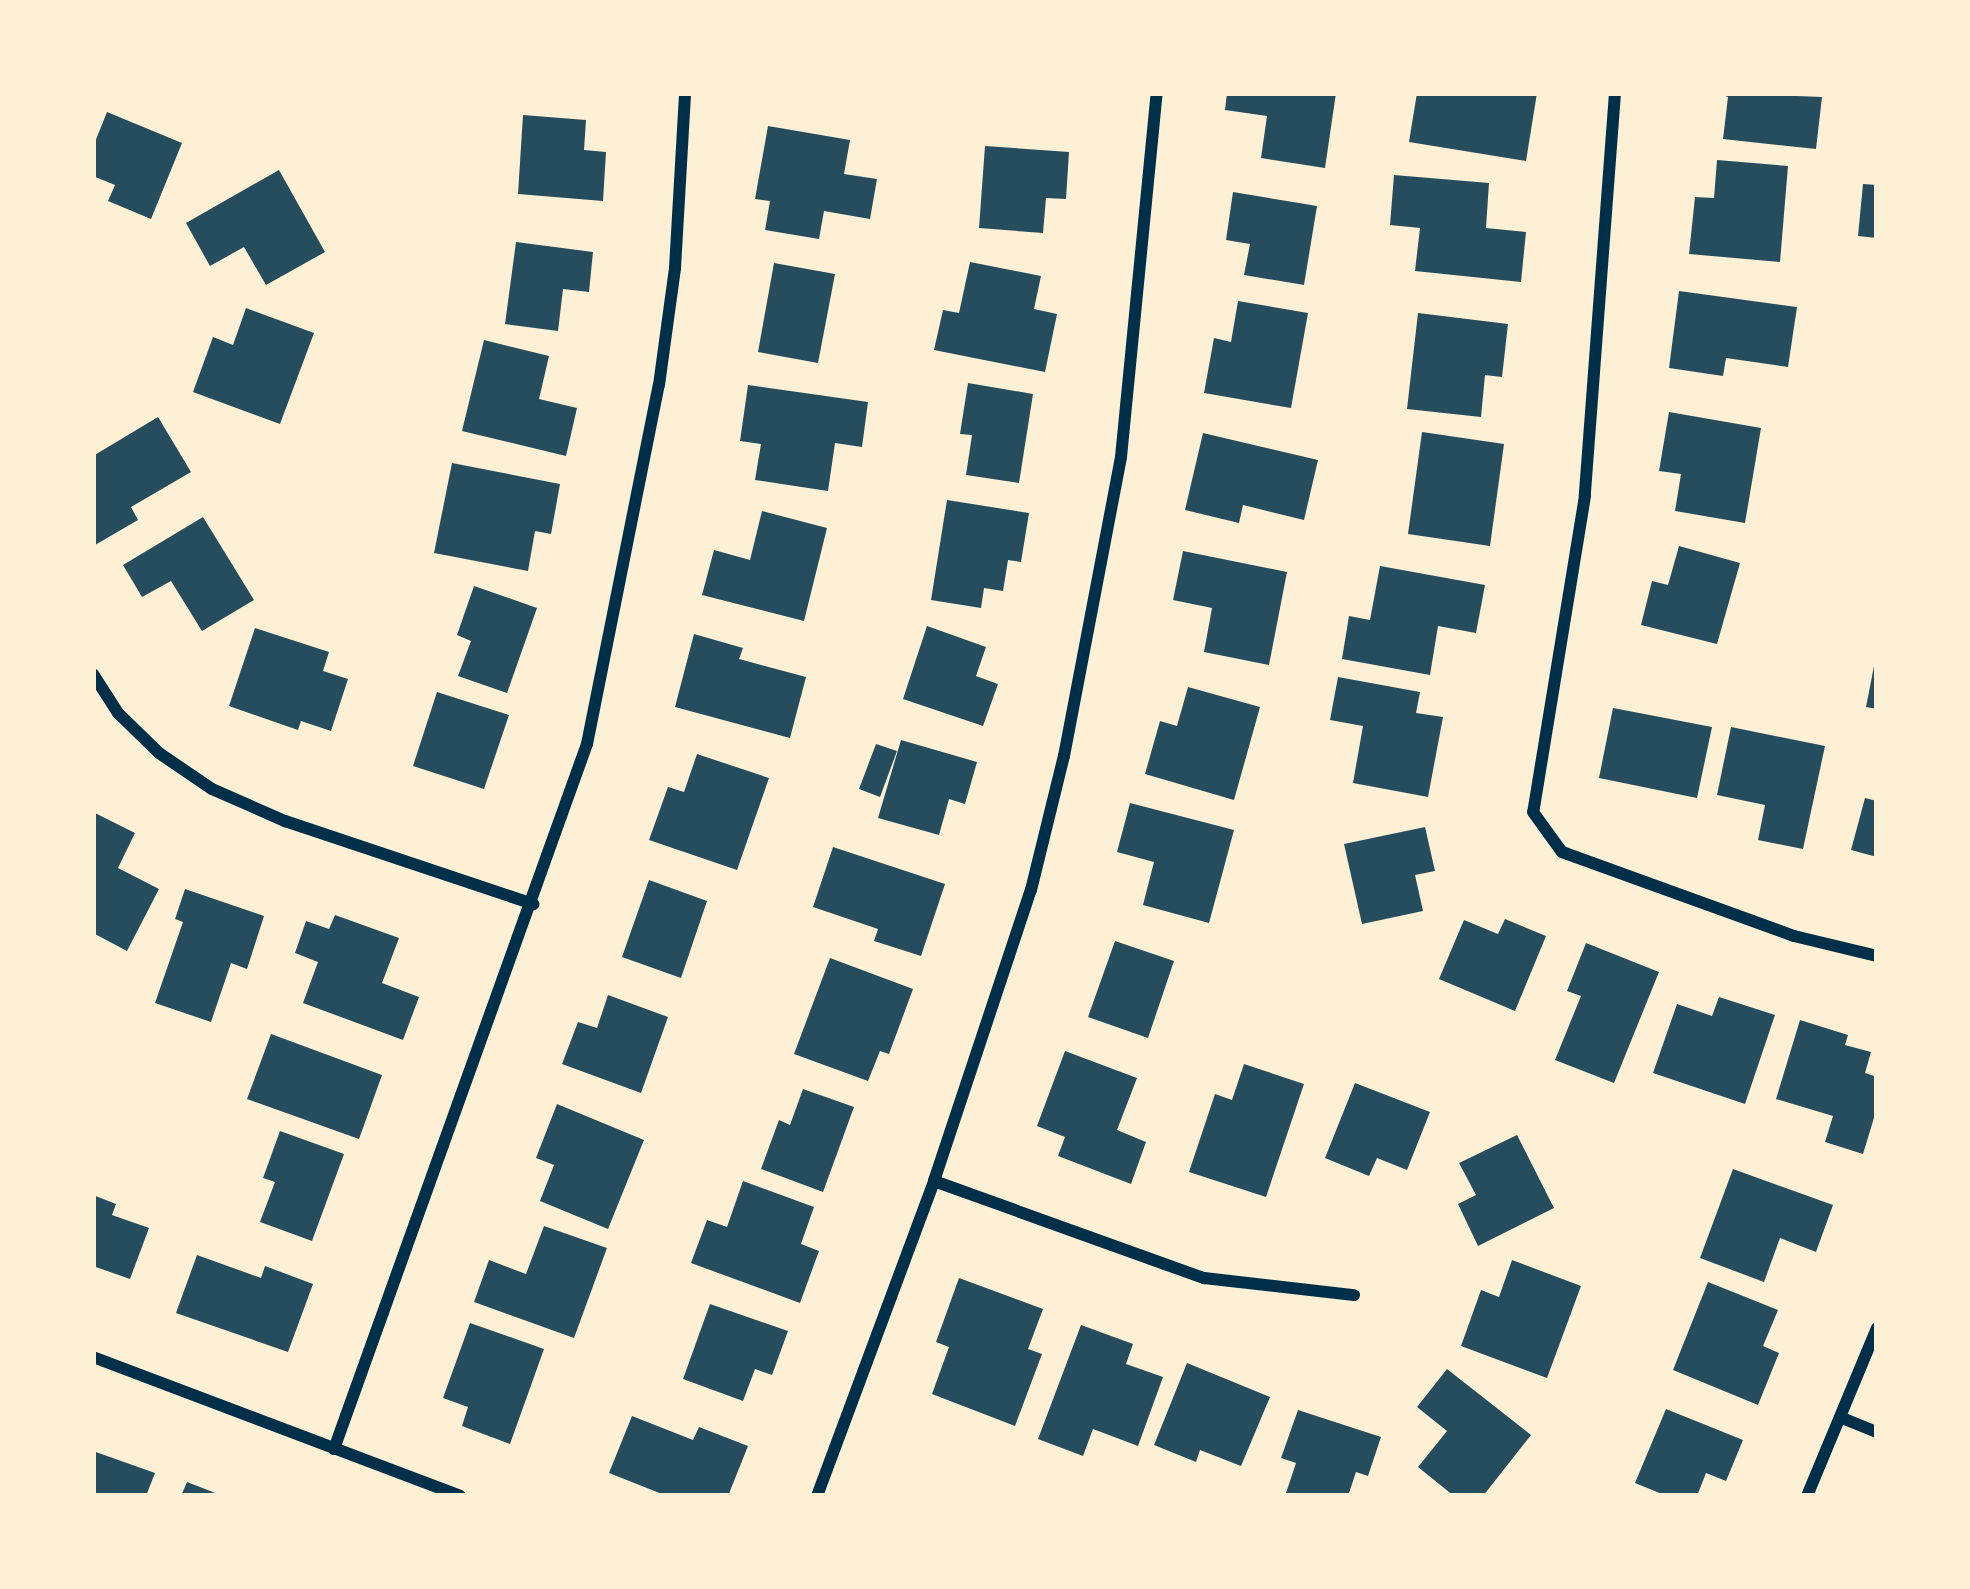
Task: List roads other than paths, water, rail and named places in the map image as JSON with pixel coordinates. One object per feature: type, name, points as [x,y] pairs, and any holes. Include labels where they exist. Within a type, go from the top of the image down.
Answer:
[{"type":"street","points":[[334,1449],[586,744],[637,518],[675,268],[685,93]]},
{"type":"street","points":[[818,1496],[934,1181],[1031,890],[1064,756],[1121,457],[1157,93]]},
{"type":"street","points":[[1615,93],[1586,496],[1532,812],[1562,852],[1794,936],[1877,956]]},
{"type":"street","points":[[93,674],[118,713],[159,753],[212,789],[285,821],[532,904]]},
{"type":"street","points":[[934,1181],[1204,1278],[1354,1295]]},
{"type":"street","points":[[1807,1496],[1877,1328]]},
{"type":"street","points":[[93,1358],[460,1496]]},
{"type":"street","points":[[1842,1418],[1877,1432]]}]
